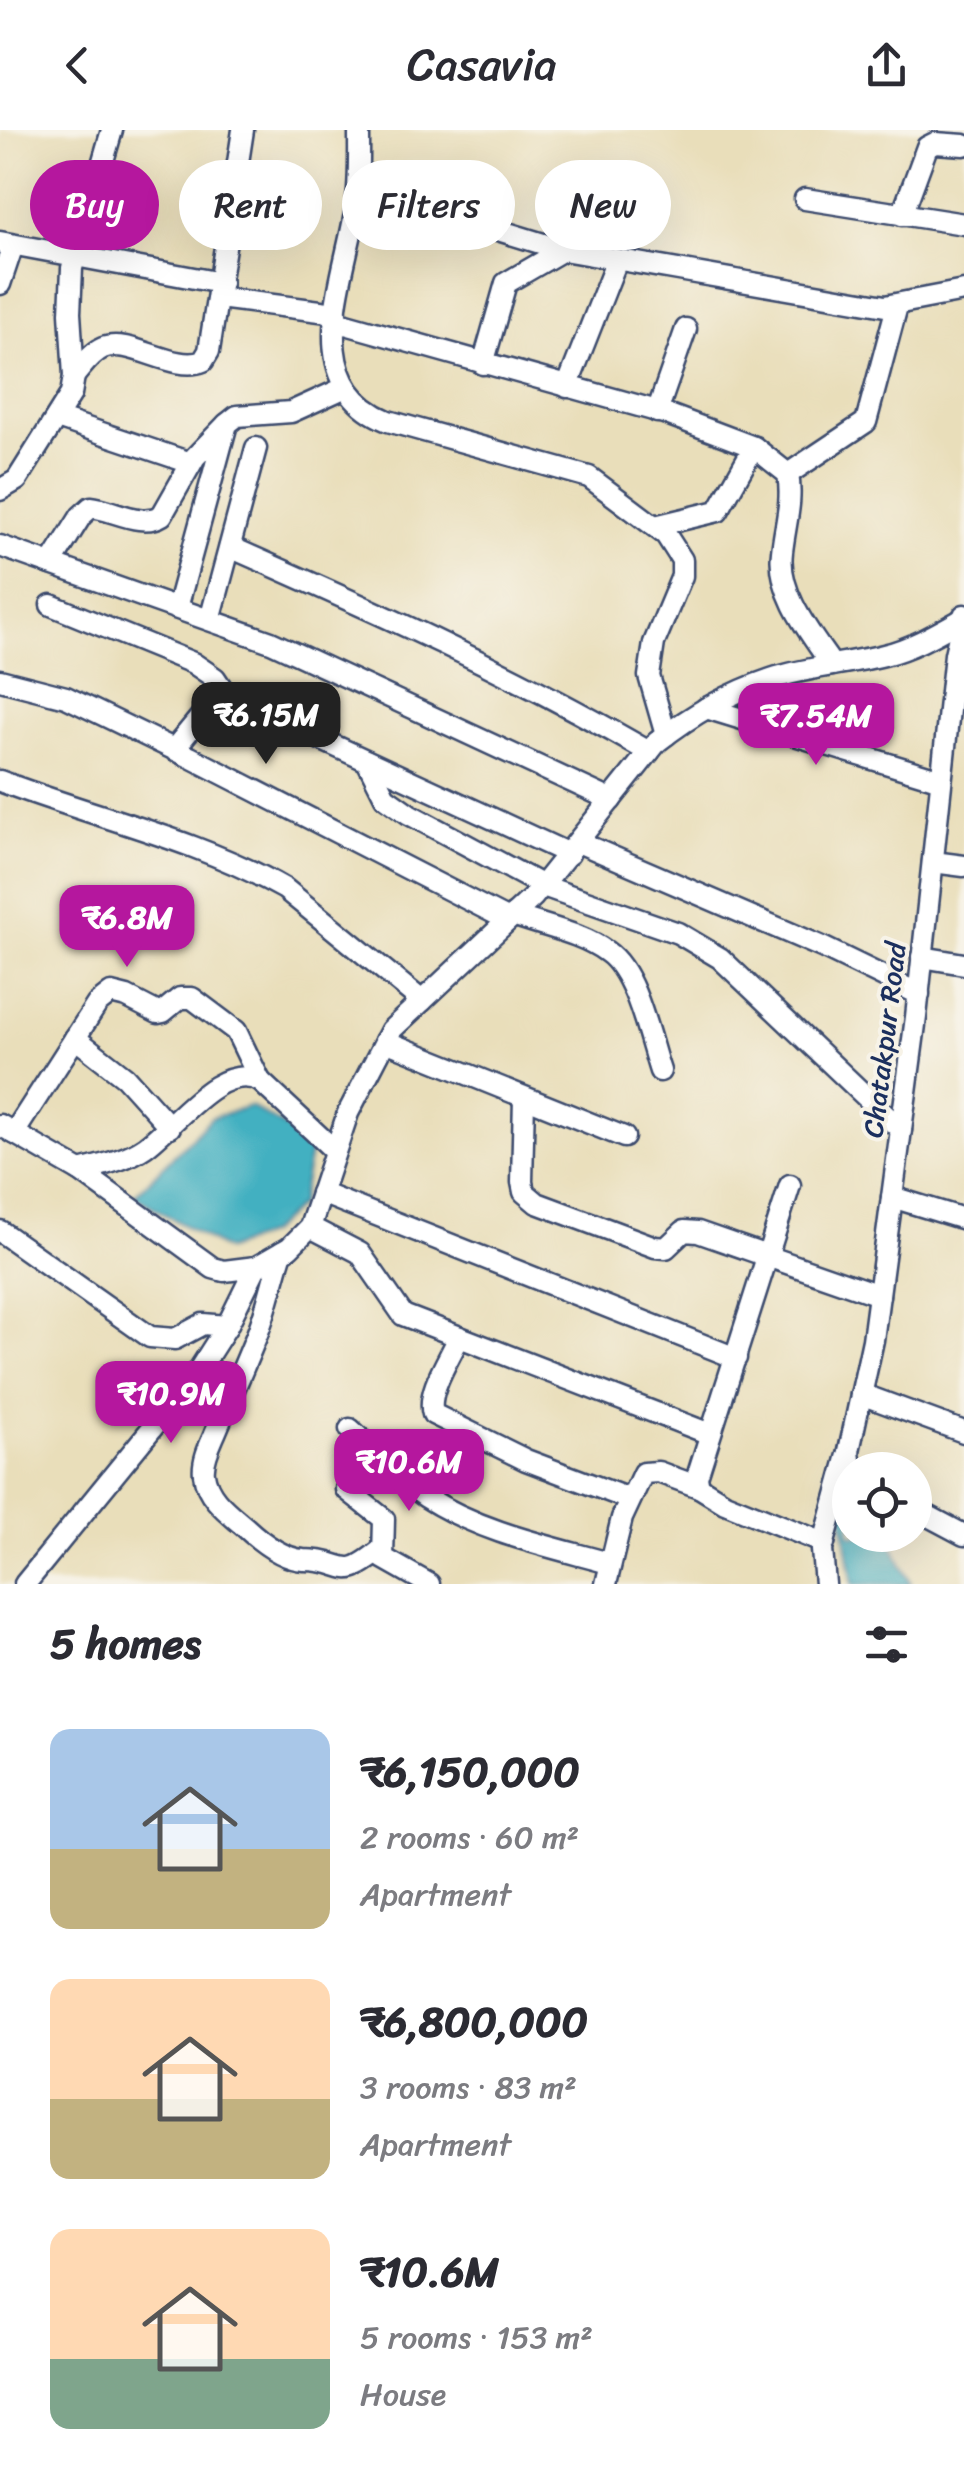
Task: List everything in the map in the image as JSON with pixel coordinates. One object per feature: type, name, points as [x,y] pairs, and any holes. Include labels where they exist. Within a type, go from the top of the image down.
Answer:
[{"type":"street","points":[[0,490],[17,480],[71,394],[74,376],[70,312],[75,257],[111,135],[90,130]]},
{"type":"street","points":[[74,376],[95,354],[112,346],[187,364],[203,360],[209,352],[243,130]]},
{"type":"street","points":[[358,160],[359,130]]},
{"type":"street","points":[[902,215],[928,147],[964,145]]},
{"type":"street","points":[[805,200],[964,224]]},
{"type":"street","points":[[0,284],[6,244],[75,257],[336,317],[482,364],[658,412],[754,447],[788,474],[792,500],[782,571],[786,588],[807,629],[832,665]]},
{"type":"street","points":[[348,250],[332,347],[346,387],[366,412],[588,477],[655,526],[678,549],[682,560],[677,594],[651,658],[652,694],[666,735]]},
{"type":"street","points":[[482,364],[506,283],[563,250],[841,300],[897,306],[964,292]]},
{"type":"street","points":[[567,387],[618,260]]},
{"type":"street","points":[[788,474],[866,422],[897,306]]},
{"type":"street","points":[[658,412],[686,329]]},
{"type":"street","points":[[51,564],[81,516],[91,507],[143,520],[155,520],[162,515],[202,447],[237,416],[291,412],[346,387]]},
{"type":"street","points":[[57,418],[191,463]]},
{"type":"street","points":[[177,608],[227,424]]},
{"type":"street","points":[[655,526],[718,511],[754,447]]},
{"type":"street","points":[[210,620],[256,448]]},
{"type":"street","points":[[0,546],[271,642],[611,800]]},
{"type":"street","points":[[230,546],[456,648],[572,707],[649,752]]},
{"type":"street","points":[[52,605],[193,662],[216,678],[227,696],[367,761],[822,948],[919,994]]},
{"type":"street","points":[[334,1150],[260,1081],[236,1030],[186,996],[158,1013],[112,993],[97,1004],[7,1129],[80,1171],[213,1268],[224,1271],[256,1267],[282,1252],[310,1227],[348,1112],[400,1020],[542,886],[666,735],[706,708],[767,680],[887,654],[920,643],[962,617]]},
{"type":"street","name":"Chatakpur Road","points":[[851,1452],[879,1295],[901,1130],[962,617]]},
{"type":"street","points":[[0,682],[66,697],[510,918],[596,945],[620,964],[639,1006],[660,1071]]},
{"type":"street","points":[[174,749],[218,698],[227,696]]},
{"type":"street","points":[[706,708],[941,780]]},
{"type":"street","points":[[367,761],[385,797],[542,886],[678,934],[705,948],[732,967],[901,1130]]},
{"type":"street","points":[[0,781],[206,852],[264,877],[285,889],[422,1001]]},
{"type":"street","points":[[932,862],[964,866]]},
{"type":"street","points":[[922,957],[964,964]]},
{"type":"street","points":[[75,1038],[126,1078],[170,1127]]},
{"type":"street","points":[[385,1041],[624,1137]]},
{"type":"street","points":[[80,1171],[134,1154],[224,1080],[246,1076],[260,1081]]},
{"type":"street","points":[[524,1098],[522,1182],[524,1192],[536,1203],[666,1248],[684,1231],[691,1230],[879,1295]]},
{"type":"street","points":[[699,1487],[698,1466],[790,1185]]},
{"type":"street","points":[[321,1193],[736,1358]]},
{"type":"street","points":[[892,1197],[964,1219]]},
{"type":"street","points":[[310,1227],[360,1253],[403,1315],[710,1434]]},
{"type":"street","points":[[0,1232],[150,1337],[175,1339],[203,1324],[227,1326]]},
{"type":"street","points":[[282,1252],[258,1331],[210,1445],[204,1476],[215,1500],[227,1511],[258,1539],[295,1559],[326,1562],[352,1576],[380,1550]]},
{"type":"street","points":[[25,1584],[197,1374],[227,1326],[256,1267]]},
{"type":"street","points":[[459,1338],[433,1395],[432,1414],[526,1460],[629,1499]]},
{"type":"street","points":[[861,1394],[964,1432]]},
{"type":"street","points":[[350,1429],[424,1496],[477,1522],[607,1574],[629,1499],[643,1473],[650,1470],[699,1487],[725,1503],[824,1543]]},
{"type":"street","points":[[346,1489],[384,1519],[380,1550],[383,1558],[420,1582]]},
{"type":"street","name":"Chatakpur Road","points":[[825,1584],[824,1543],[832,1517]]},
{"type":"street","points":[[932,1518],[964,1535]]},
{"type":"water","points":[[250,1106],[312,1143],[300,1204],[268,1234],[226,1250],[134,1196],[211,1118]]},
{"type":"water","points":[[848,1552],[895,1552],[911,1584],[853,1584]]}]
